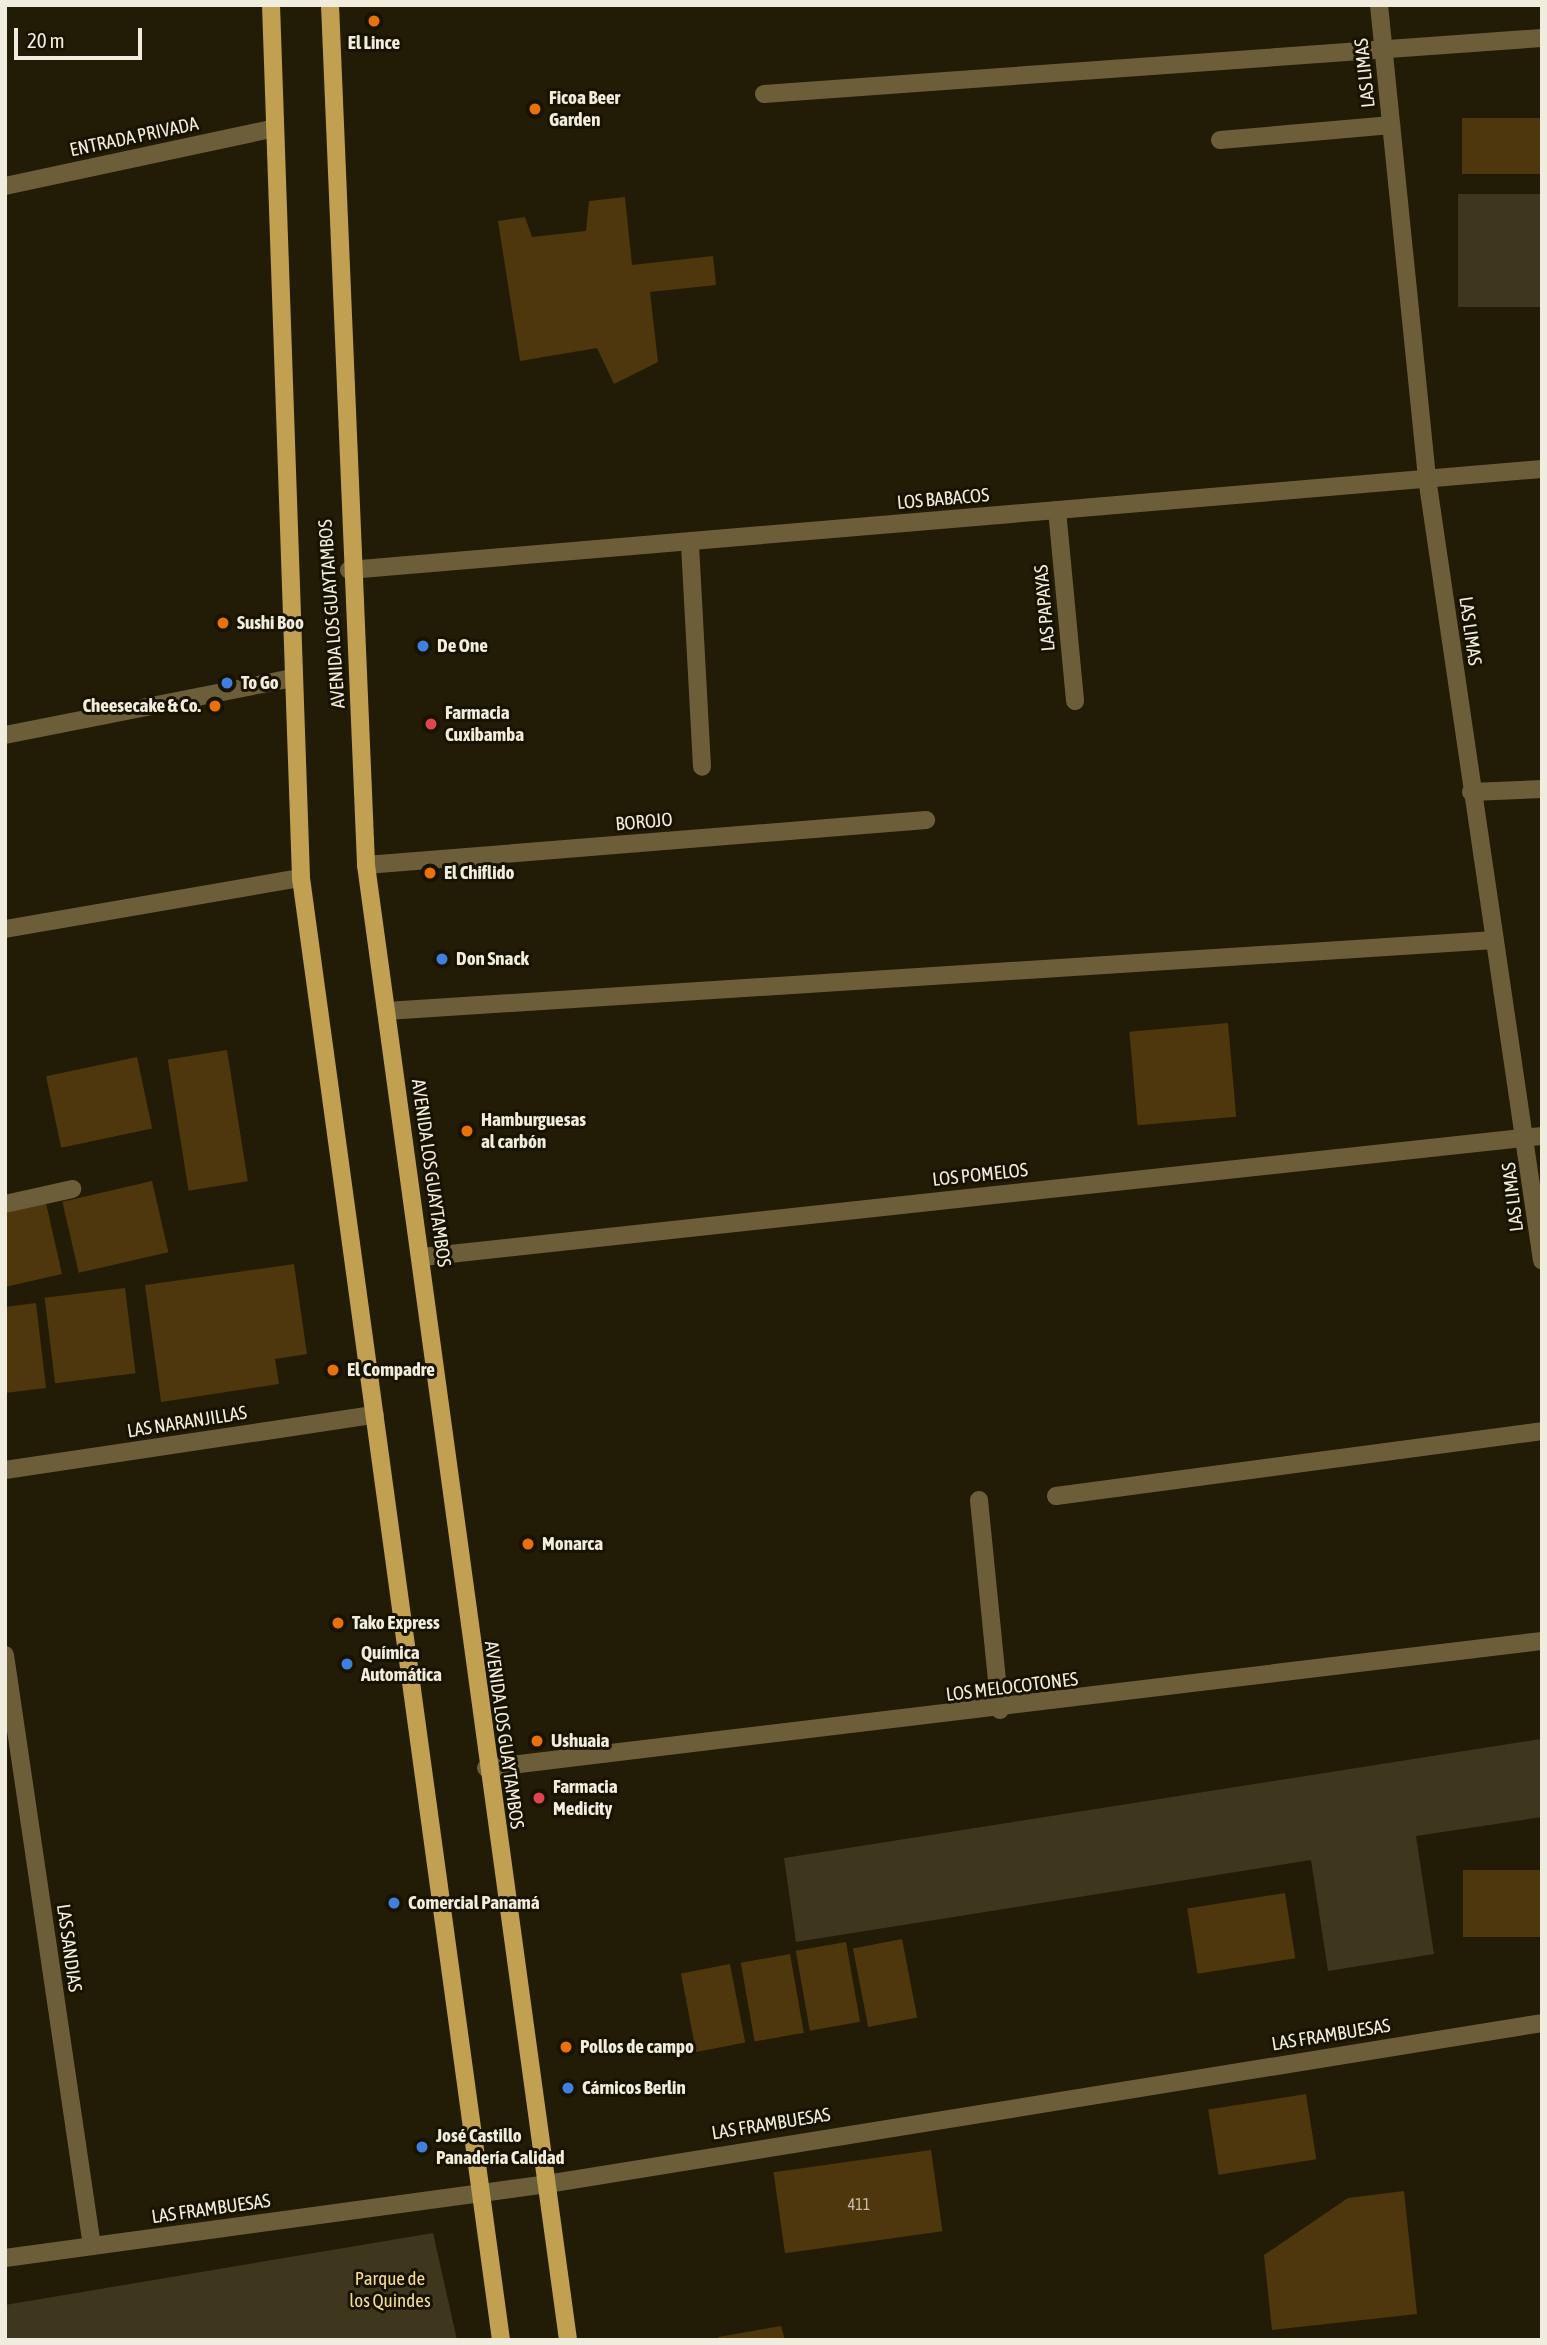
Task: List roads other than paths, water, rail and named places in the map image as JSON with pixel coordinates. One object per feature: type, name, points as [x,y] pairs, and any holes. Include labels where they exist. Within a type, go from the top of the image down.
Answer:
[{"type":"main road","name":"AVENIDA LOS GUAYTAMBOS","points":[[271,5],[271,129],[287,338],[293,678],[301,878],[501,2340]]},
{"type":"main road","name":"AVENIDA LOS GUAYTAMBOS","points":[[330,5],[349,570],[366,866],[422,1257],[486,1768],[568,2340]]},
{"type":"street","name":"LAS LIMAS","points":[[1379,5],[1427,478],[1471,792],[1495,940],[1534,1136],[1542,1261]]},
{"type":"street","points":[[764,94],[1383,52],[1542,38]]},
{"type":"street","points":[[1220,140],[1391,125]]},
{"type":"street","name":"ENTRADA PRIVADA","points":[[5,186],[271,129]]},
{"type":"street","name":"LOS BABACOS","points":[[349,570],[690,545],[1057,510],[1542,469]]},
{"type":"street","name":"LAS PAPAYAS","points":[[1057,510],[1075,702]]},
{"type":"street","points":[[690,545],[702,767]]},
{"type":"street","points":[[5,735],[293,678]]},
{"type":"street","points":[[1471,792],[1542,789]]},
{"type":"street","name":"BOROJO","points":[[366,866],[926,820]]},
{"type":"street","points":[[5,929],[301,878]]},
{"type":"street","points":[[386,1011],[1495,940]]},
{"type":"street","name":"LOS POMELOS","points":[[422,1257],[1534,1136]]},
{"type":"street","points":[[5,1204],[72,1189]]},
{"type":"street","name":"LAS NARANJILLAS","points":[[5,1470],[375,1415]]},
{"type":"street","points":[[1056,1496],[1542,1431]]},
{"type":"street","points":[[979,1500],[1000,1710]]},
{"type":"street","name":"LOS MELOCOTONES","points":[[486,1768],[1000,1710],[1542,1641]]},
{"type":"street","name":"LAS SANDIAS","points":[[5,1656],[92,2246]]},
{"type":"street","name":"LAS FRAMBUESAS","points":[[5,2258],[479,2190],[547,2184],[1542,2023]]},
{"type":"place","name":"El Lince","points":[[374,21]]},
{"type":"place","name":"Ficoa Beer Garden","points":[[535,109]]},
{"type":"place","name":"Sushi Boo","points":[[223,623]]},
{"type":"place","name":"De One","points":[[423,646]]},
{"type":"place","name":"To Go","points":[[227,683]]},
{"type":"place","name":"Cheesecake & Co.","points":[[215,706]]},
{"type":"place","name":"Farmacia Cuxibamba","points":[[431,724]]},
{"type":"place","name":"El Chiflido","points":[[430,873]]},
{"type":"place","name":"Don Snack","points":[[442,959]]},
{"type":"place","name":"Hamburguesas al carbón","points":[[467,1131]]},
{"type":"place","name":"El Compadre","points":[[333,1370]]},
{"type":"place","name":"Monarca","points":[[528,1544]]},
{"type":"place","name":"Tako Express","points":[[338,1623]]},
{"type":"place","name":"Química Automática","points":[[347,1664]]},
{"type":"place","name":"Ushuaia","points":[[537,1741]]},
{"type":"place","name":"Farmacia Medicity","points":[[539,1798]]},
{"type":"place","name":"Comercial Panamá","points":[[394,1903]]},
{"type":"place","name":"Pollos de campo","points":[[566,2047]]},
{"type":"place","name":"Cárnicos Berlin","points":[[568,2088]]},
{"type":"place","name":"José Castillo Panadería Calidad","points":[[422,2147]]},
{"type":"park label","name":"Parque de los Quindes","points":[[390,2290]]}]
